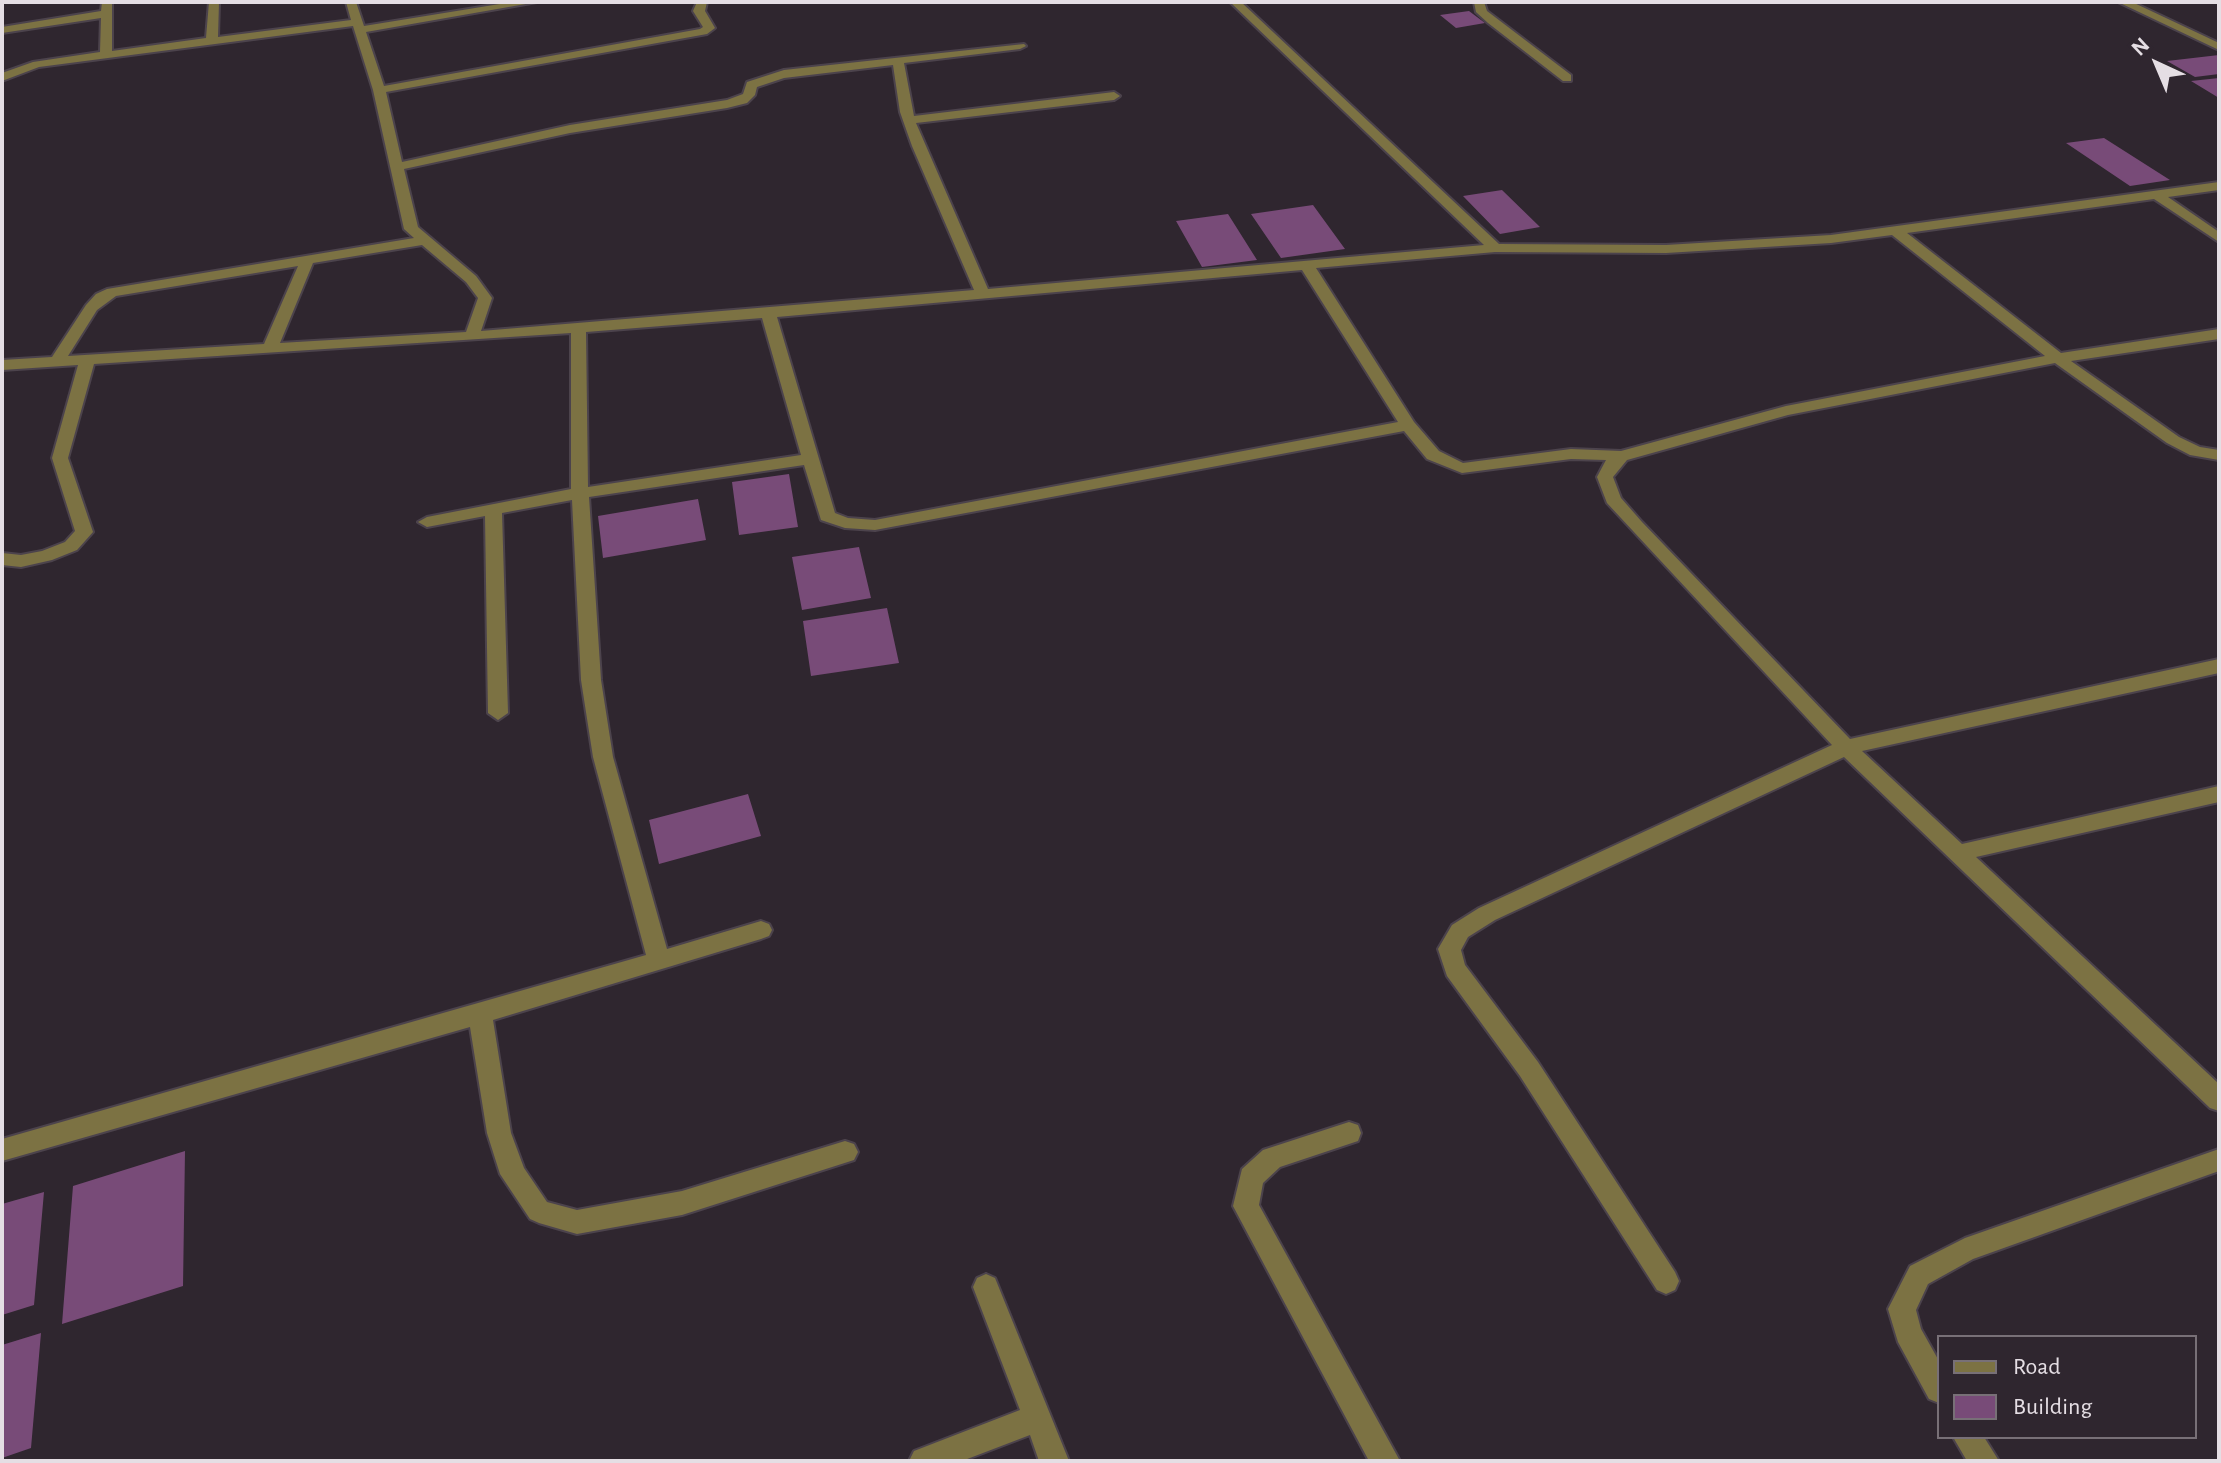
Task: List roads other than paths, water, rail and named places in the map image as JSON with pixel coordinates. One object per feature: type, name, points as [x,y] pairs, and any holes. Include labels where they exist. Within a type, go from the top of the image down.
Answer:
[{"type":"street","points":[[212,41],[214,2]]},
{"type":"street","points":[[351,2],[379,90],[405,214],[411,229],[471,279],[485,298],[472,336]]},
{"type":"street","points":[[2,77],[37,64],[532,2]]},
{"type":"street","points":[[379,90],[703,32],[709,28],[699,11],[702,2]]},
{"type":"street","points":[[1235,2],[1495,248]]},
{"type":"street","points":[[1479,2],[1482,12],[1492,21],[1567,78]]},
{"type":"street","points":[[2123,2],[2219,47]]},
{"type":"street","points":[[2,30],[109,5],[106,55]]},
{"type":"street","points":[[395,167],[570,129],[727,104],[743,100],[749,95],[751,85],[784,74],[1020,46]]},
{"type":"street","points":[[898,61],[909,120],[984,296]]},
{"type":"street","points":[[909,120],[1114,96]]},
{"type":"street","points":[[2,365],[472,336],[768,313],[1495,248],[1666,249],[1831,239],[2159,197],[2219,186]]},
{"type":"street","points":[[2159,197],[2219,238]]},
{"type":"street","points":[[1896,231],[2058,358],[2173,440],[2196,451],[2219,455]]},
{"type":"street","points":[[58,360],[91,308],[101,297],[112,292],[423,241]]},
{"type":"street","points":[[270,348],[308,259]]},
{"type":"street","points":[[1305,263],[1408,425],[1433,455],[1462,468],[1571,454],[1621,456],[1786,411],[2058,358],[2219,334]]},
{"type":"street","points":[[768,313],[827,516],[845,523],[875,525],[1408,425]]},
{"type":"street","points":[[578,327],[580,493],[591,680],[603,757],[659,961]]},
{"type":"street","points":[[2,559],[21,561],[46,556],[71,546],[84,532],[60,458],[88,358]]},
{"type":"street","points":[[1621,456],[1605,477],[1613,499],[1846,747],[2219,1100]]},
{"type":"street","points":[[427,522],[580,493],[811,459]]},
{"type":"street","points":[[493,509],[498,713]]},
{"type":"street","points":[[1666,1281],[1529,1069],[1455,969],[1449,949],[1460,931],[1487,914],[1846,747],[2219,666]]},
{"type":"street","points":[[1959,853],[2219,794]]},
{"type":"street","points":[[2,1150],[480,1014],[761,930]]},
{"type":"street","points":[[480,1014],[499,1133],[513,1174],[539,1211],[577,1222],[682,1203],[845,1152]]},
{"type":"street","points":[[1349,1133],[1272,1158],[1251,1177],[1246,1206],[1385,1461]]},
{"type":"street","points":[[1937,1385],[1908,1333],[1902,1309],[1919,1275],[1965,1250],[2219,1160]]},
{"type":"street","points":[[986,1287],[1054,1461]]},
{"type":"street","points":[[924,1461],[1037,1418]]},
{"type":"street","points":[[1968,1439],[1984,1461]]}]
